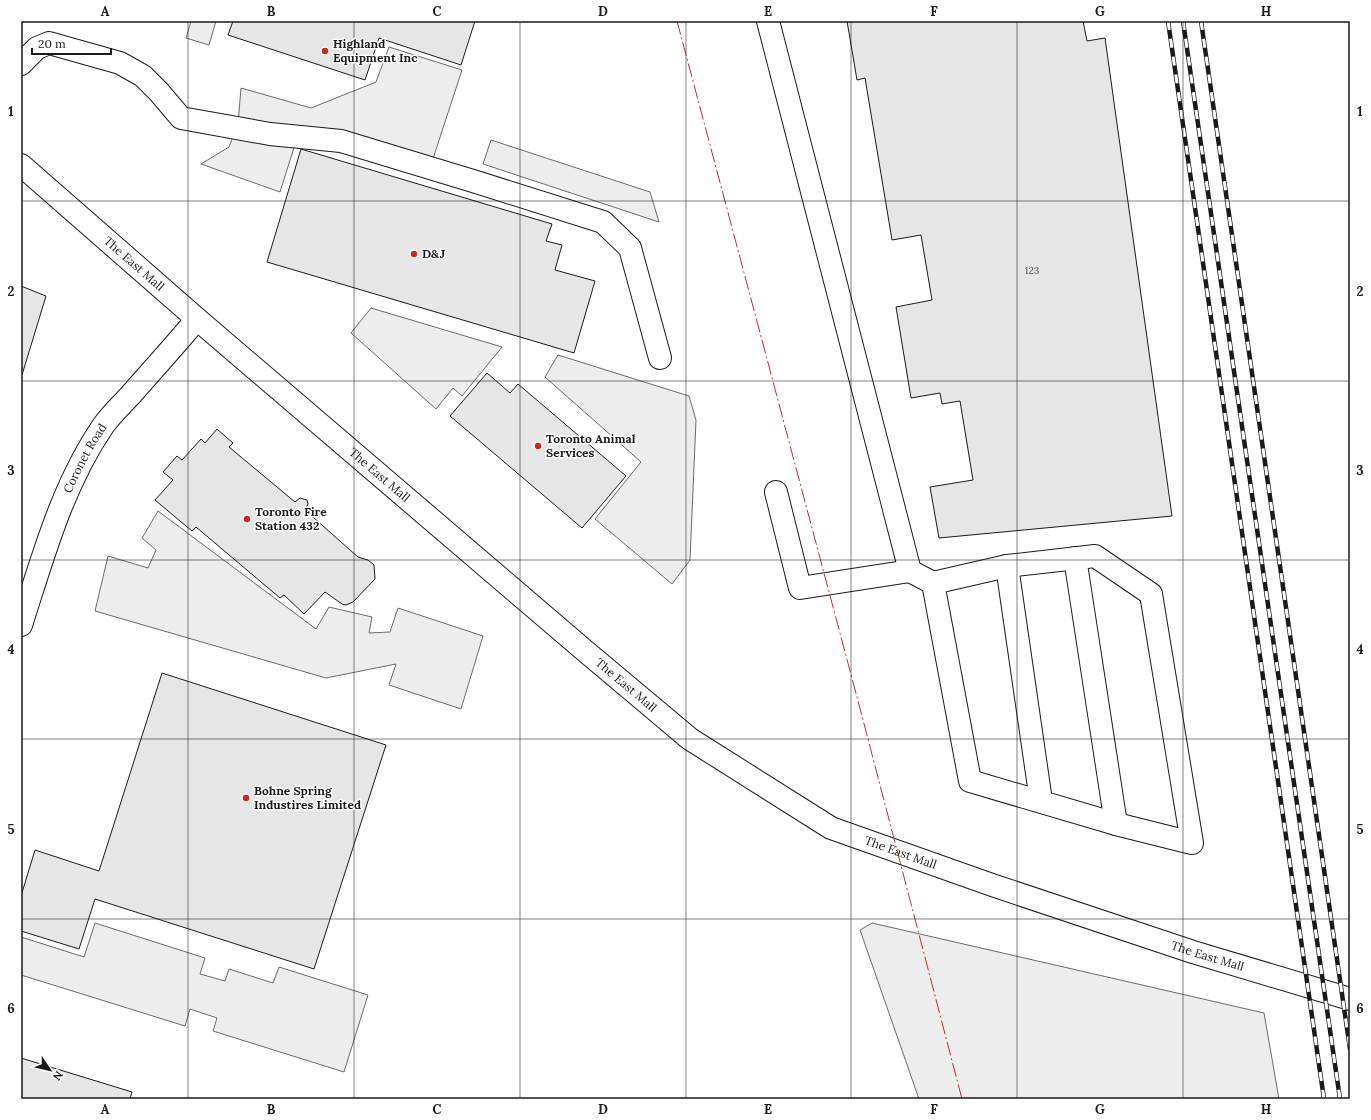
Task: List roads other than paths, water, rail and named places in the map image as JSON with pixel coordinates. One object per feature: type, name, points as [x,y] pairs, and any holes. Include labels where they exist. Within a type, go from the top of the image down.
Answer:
[{"type":"main road","points":[[768,21],[910,572]]},
{"type":"main road","points":[[21,64],[37,48],[49,43],[60,45],[120,63],[143,76],[181,118],[270,134],[342,141],[603,222],[630,248],[660,358]]},
{"type":"main road","name":"The East Mall","points":[[21,165],[572,640],[690,739],[830,828],[1179,947],[1350,999]]},
{"type":"main road","name":"Coronet Road","points":[[22,617],[64,498],[82,459],[104,425],[197,318]]},
{"type":"main road","points":[[776,492],[800,588],[910,572],[933,583],[1007,566],[1095,556],[1151,594],[1192,843],[1116,824],[970,781],[933,583]]},
{"type":"main road","points":[[1075,558],[1116,824]]},
{"type":"main road","points":[[1007,566],[1041,801]]},
{"type":"railway","points":[[1168,21],[1324,1099]]},
{"type":"railway","points":[[1183,21],[1340,1099]]},
{"type":"railway","points":[[1201,21],[1350,1049]]},
{"type":"place","name":"Highland Equipment Inc","points":[[325,51]]},
{"type":"place","name":"D&J","points":[[414,254]]},
{"type":"place","name":"Toronto Animal Services","points":[[538,446]]},
{"type":"place","name":"Toronto Fire Station 432","points":[[247,519]]},
{"type":"place","name":"Bohne Spring Industires Limited","points":[[246,798]]}]
